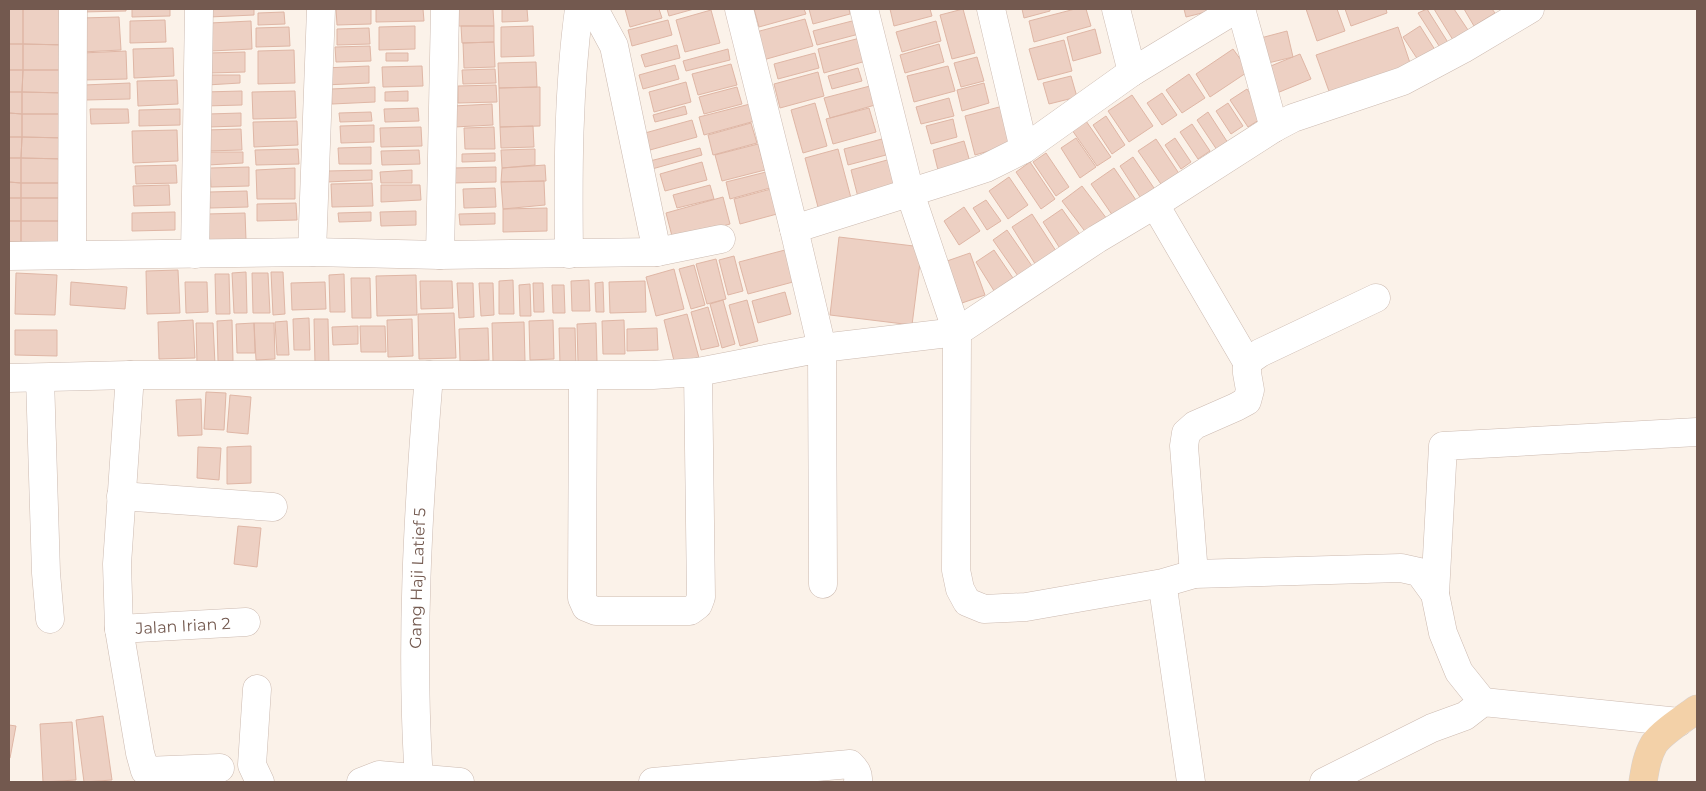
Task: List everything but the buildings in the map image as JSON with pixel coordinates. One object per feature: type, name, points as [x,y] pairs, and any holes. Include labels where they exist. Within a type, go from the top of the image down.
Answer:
[{"type":"main road","points":[[1643,782],[1645,765],[1655,743],[1688,716]]},
{"type":"street","points":[[72,256],[73,9]]},
{"type":"street","points":[[195,254],[200,9]]},
{"type":"street","points":[[312,252],[320,9]]},
{"type":"street","points":[[440,255],[445,9]]},
{"type":"street","points":[[568,254],[568,181],[573,50],[579,9]]},
{"type":"street","points":[[594,9],[614,46],[657,252]]},
{"type":"street","points":[[739,9],[822,348],[823,584]]},
{"type":"street","points":[[864,9],[910,194],[957,332],[956,570],[960,589],[967,602],[984,610],[1026,608],[1163,583],[1194,574],[1401,568],[1419,572],[1435,594]]},
{"type":"street","points":[[991,9],[1024,149]]},
{"type":"street","points":[[1116,9],[1132,72]]},
{"type":"street","points":[[794,229],[910,194],[986,168],[1024,149],[1132,72],[1236,9]]},
{"type":"street","points":[[1240,9],[1274,128]]},
{"type":"street","points":[[9,378],[130,375],[653,375],[698,372],[822,348],[957,332],[1097,239],[1274,128],[1293,118],[1403,81],[1463,49],[1530,9]]},
{"type":"street","points":[[1161,215],[1247,362],[1250,390],[1247,401],[1196,425],[1186,433],[1184,446],[1194,574]]},
{"type":"street","points":[[9,256],[312,252],[440,255],[657,252],[721,239]]},
{"type":"street","points":[[1247,362],[1260,353],[1376,298]]},
{"type":"street","points":[[582,376],[582,598],[586,607],[596,611],[690,612],[698,606],[701,597],[698,372]]},
{"type":"street","points":[[130,375],[117,564],[119,629],[140,753],[145,770],[220,768]]},
{"type":"street","name":"Gang Haji Latief 5","points":[[419,780],[415,717],[416,607],[422,446],[429,375]]},
{"type":"street","points":[[40,378],[46,573],[50,619]]},
{"type":"street","points":[[1483,702],[1459,672],[1443,633],[1435,594],[1443,446],[1697,432]]},
{"type":"street","points":[[121,496],[273,507]]},
{"type":"street","points":[[1164,595],[1191,782]]},
{"type":"street","name":"Jalan Irian 2","points":[[119,629],[246,622]]},
{"type":"street","points":[[257,689],[252,765],[260,782]]},
{"type":"street","points":[[1324,782],[1432,728],[1465,716],[1483,702],[1688,716]]},
{"type":"street","points":[[653,782],[850,764],[856,769],[859,777],[858,782]]},
{"type":"street","points":[[361,782],[379,775],[419,780],[460,782]]}]
